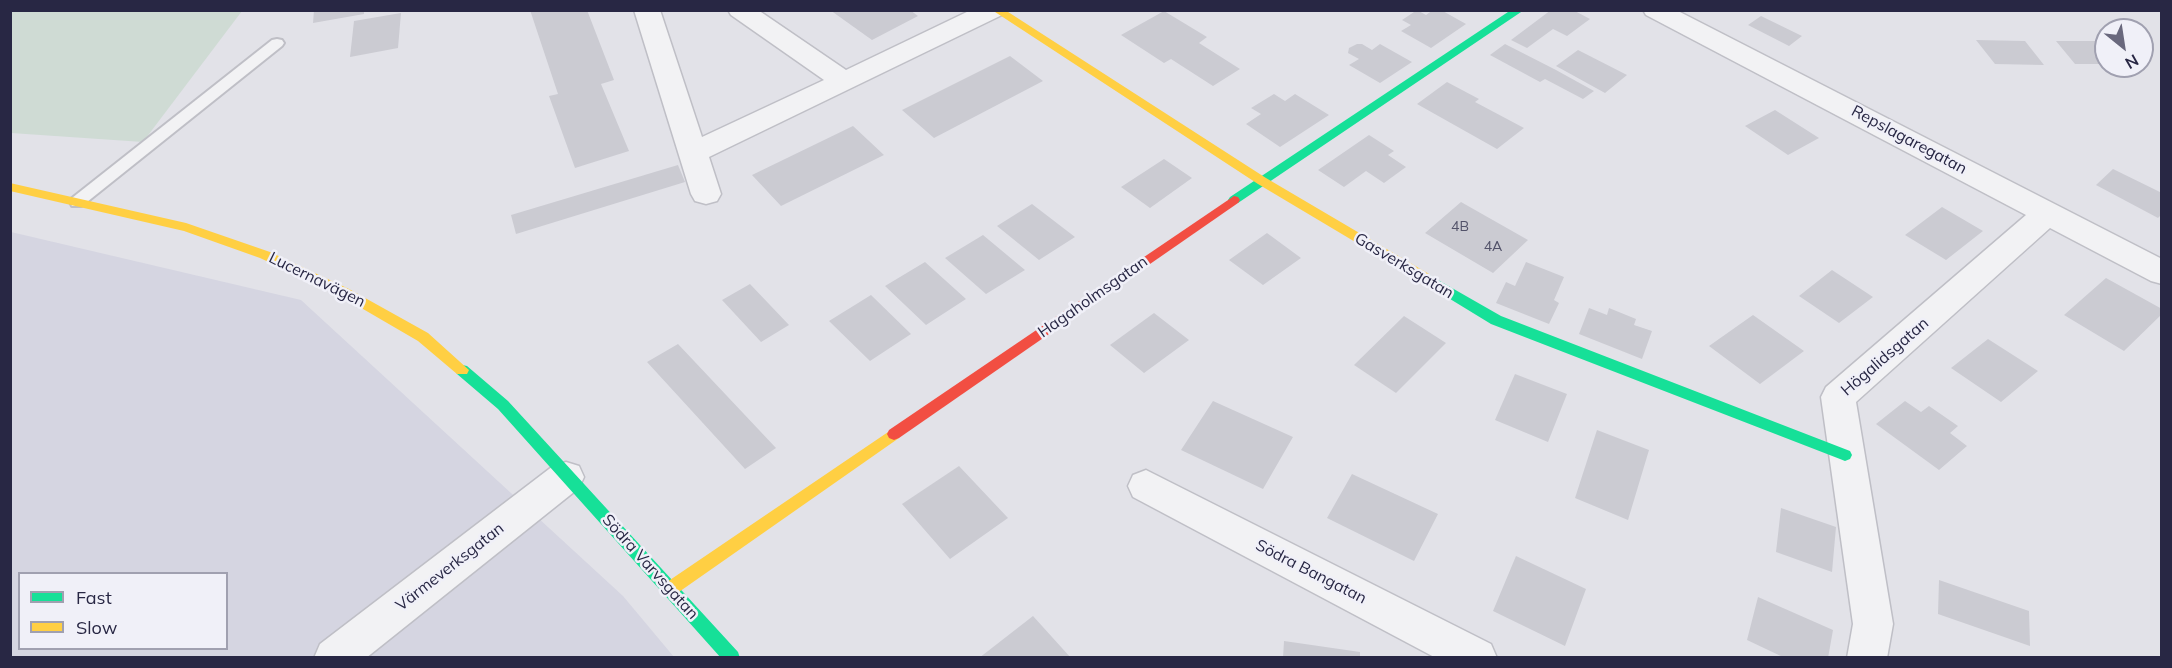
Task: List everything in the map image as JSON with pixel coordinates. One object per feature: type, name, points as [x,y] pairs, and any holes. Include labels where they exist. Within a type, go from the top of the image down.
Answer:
[{"type":"street","points":[[647,10],[706,194]]},
{"type":"street","points":[[740,10],[844,81]]},
{"type":"street","points":[[693,153],[995,10]]},
{"type":"street","name":"Gasverksgatan","points":[[995,10],[1262,181],[1496,320],[1845,454]]},
{"type":"street","name":"Hagaholmsgatan","points":[[670,589],[1262,181],[1519,10]]},
{"type":"street","name":"Repslagaregatan","points":[[1655,10],[2162,273]]},
{"type":"street","name":"Lucernavägen","points":[[10,187],[186,227],[265,255],[354,297],[423,337],[503,405],[566,477]]},
{"type":"street","name":"Högalidsgatan","points":[[1867,657],[1873,624],[1838,397],[2048,213]]},
{"type":"street","name":"Södra Varvsgatan","points":[[566,477],[732,657]]},
{"type":"street","name":"Värmeverksgatan","points":[[334,657],[566,477]]},
{"type":"street","name":"Södra Bangatan","points":[[1146,486],[1477,657]]},
{"type":"lane","points":[[77,202],[277,43]]},
{"type":"shaded area","points":[[10,11],[242,11],[143,142],[11,133]]},
{"type":"shaded area","points":[[11,232],[301,300],[623,596],[674,657],[11,658]]},
{"type":"building","points":[[314,10],[364,10],[364,14],[313,23]]},
{"type":"building","points":[[530,10],[587,10],[614,80],[601,84],[629,151],[575,168],[549,96],[558,94]]},
{"type":"building","points":[[830,10],[910,10],[918,16],[872,40]]},
{"type":"building","points":[[1417,10],[1426,15],[1433,10],[1441,10],[1466,24],[1431,48],[1401,31],[1411,25],[1402,20]]},
{"type":"building","points":[[1551,10],[1573,10],[1590,19],[1567,36],[1553,29],[1527,48],[1511,40]]},
{"type":"building","points":[[1164,11],[1207,37],[1199,43],[1240,69],[1213,86],[1171,59],[1164,63],[1121,35]]},
{"type":"building","points":[[401,13],[398,48],[350,57],[354,21]]},
{"type":"building","points":[[1761,16],[1802,36],[1789,46],[1748,25]]},
{"type":"building","points":[[1976,40],[2025,41],[2044,65],[1995,64]]},
{"type":"building","points":[[2056,41],[2094,41],[2094,64],[2075,64]]},
{"type":"building","points":[[1362,44],[1372,50],[1380,44],[1412,62],[1380,83],[1349,65],[1359,59],[1348,53],[1349,48]]},
{"type":"building","points":[[1505,44],[1594,91],[1583,99],[1545,79],[1540,82],[1490,55]]},
{"type":"building","points":[[1578,50],[1627,75],[1605,93],[1556,66]]},
{"type":"building","points":[[1010,56],[1043,81],[934,138],[902,110]]},
{"type":"building","points":[[1447,82],[1479,99],[1475,102],[1524,128],[1497,149],[1417,104]]},
{"type":"building","points":[[1274,94],[1285,101],[1295,94],[1329,115],[1280,147],[1246,124],[1261,114],[1251,108]]},
{"type":"building","points":[[1775,110],[1819,138],[1788,155],[1745,126]]},
{"type":"building","points":[[853,126],[884,155],[781,206],[752,175]]},
{"type":"building","points":[[1369,135],[1394,151],[1388,155],[1406,167],[1384,183],[1366,171],[1344,187],[1318,170]]},
{"type":"building","points":[[1164,159],[1192,178],[1150,208],[1121,187]]},
{"type":"building","points":[[678,165],[685,182],[516,234],[511,215]]},
{"type":"building","points":[[2113,169],[2162,193],[2162,214],[2158,218],[2096,185]]},
{"type":"building","points":[[1461,202],[1528,240],[1493,273],[1425,233]]},
{"type":"building","points":[[1032,204],[1075,237],[1039,260],[997,226]]},
{"type":"building","points":[[1942,207],[1983,231],[1946,260],[1905,235]]},
{"type":"building","points":[[1267,233],[1301,258],[1263,285],[1229,260]]},
{"type":"building","points":[[983,235],[1025,270],[986,294],[945,258]]},
{"type":"building","points":[[925,262],[966,299],[926,325],[885,286]]},
{"type":"building","points":[[1526,262],[1564,277],[1554,300],[1559,303],[1549,324],[1496,303],[1506,282],[1515,286]]},
{"type":"building","points":[[1832,270],[1873,297],[1839,323],[1799,296]]},
{"type":"building","points":[[2106,278],[2162,309],[2162,314],[2124,351],[2064,315]]},
{"type":"building","points":[[750,284],[789,325],[761,342],[722,300]]},
{"type":"building","points":[[871,295],[911,334],[870,361],[829,321]]},
{"type":"building","points":[[1589,308],[1607,315],[1609,308],[1636,319],[1634,325],[1652,331],[1642,359],[1579,334]]},
{"type":"building","points":[[1154,313],[1189,340],[1144,373],[1110,345]]},
{"type":"building","points":[[1753,315],[1804,351],[1760,384],[1709,346]]},
{"type":"building","points":[[1404,316],[1446,343],[1396,393],[1354,365]]},
{"type":"building","points":[[1988,339],[2038,371],[2001,402],[1951,368]]},
{"type":"building","points":[[678,344],[776,448],[745,469],[647,362]]},
{"type":"building","points":[[1515,374],[1567,394],[1548,442],[1495,420]]},
{"type":"building","points":[[1213,401],[1293,437],[1263,489],[1181,450]]},
{"type":"building","points":[[1905,401],[1921,412],[1929,406],[1958,426],[1950,433],[1967,446],[1939,470],[1876,424]]},
{"type":"building","points":[[1597,430],[1649,450],[1628,520],[1575,498]]},
{"type":"building","points":[[959,466],[1008,518],[950,559],[902,504]]},
{"type":"building","points":[[1352,474],[1438,514],[1414,561],[1327,518]]},
{"type":"building","points":[[1781,508],[1836,527],[1832,572],[1776,552]]},
{"type":"building","points":[[1516,556],[1586,589],[1565,646],[1493,611]]},
{"type":"building","points":[[1939,580],[2029,611],[2030,646],[1938,614]]},
{"type":"building","points":[[1758,597],[1833,630],[1828,658],[1785,658],[1747,640]]},
{"type":"building","points":[[1033,616],[1071,658],[979,658]]},
{"type":"building","points":[[1284,641],[1360,652],[1360,658],[1283,658]]},
{"type":"traffic: fast","points":[[1234,200],[1519,10]]},
{"type":"traffic: fast","points":[[1424,277],[1496,320],[1845,455]]},
{"type":"traffic: fast","points":[[462,370],[503,405],[732,658]]},
{"type":"traffic: slow","points":[[997,10],[1262,181],[1424,277]]},
{"type":"traffic: slow","points":[[10,187],[186,227],[265,255],[344,292],[423,337],[462,370]]},
{"type":"traffic: slow","points":[[670,589],[894,434]]},
{"type":"traffic: jam","points":[[894,434],[1234,200]]}]
